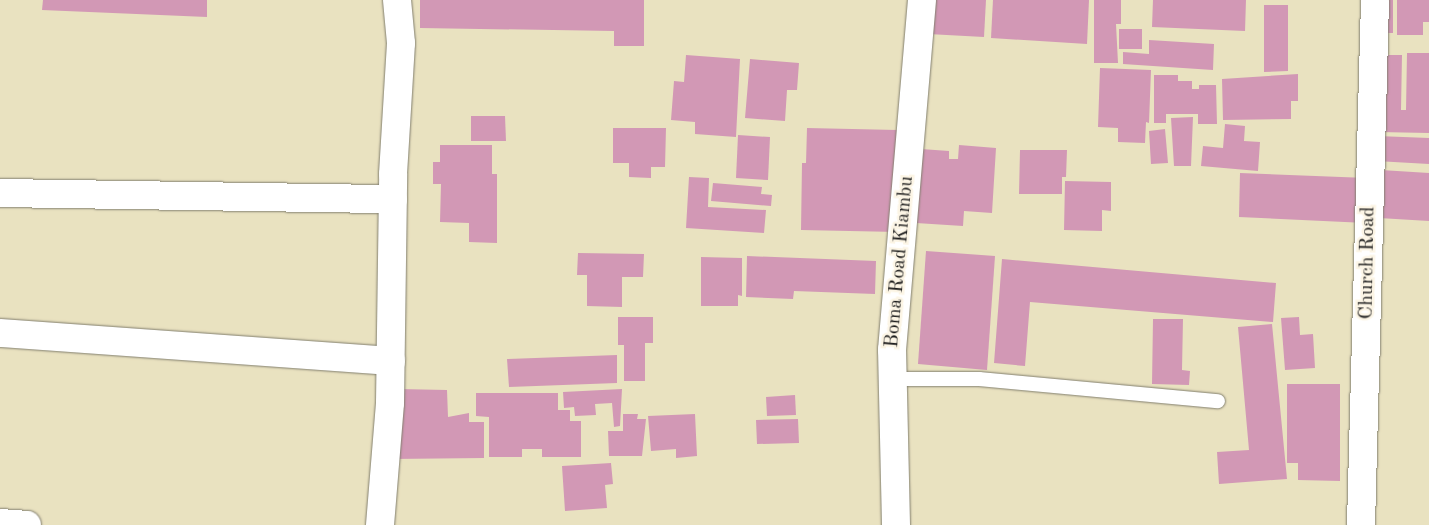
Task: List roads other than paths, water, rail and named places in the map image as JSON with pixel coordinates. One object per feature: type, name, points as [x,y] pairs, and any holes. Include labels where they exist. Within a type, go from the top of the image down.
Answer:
[{"type":"street","points":[[380,525],[390,361],[393,199],[401,42],[397,0]]},
{"type":"street","name":"Boma Road Kiambu","points":[[896,525],[892,350],[922,0]]},
{"type":"street","name":"Church Road","points":[[1361,525],[1375,0]]},
{"type":"street","points":[[0,193],[393,199]]},
{"type":"street","points":[[0,333],[390,361]]},
{"type":"street","points":[[0,523],[28,525]]},
{"type":"lane","points":[[893,379],[978,379],[1218,401]]}]
